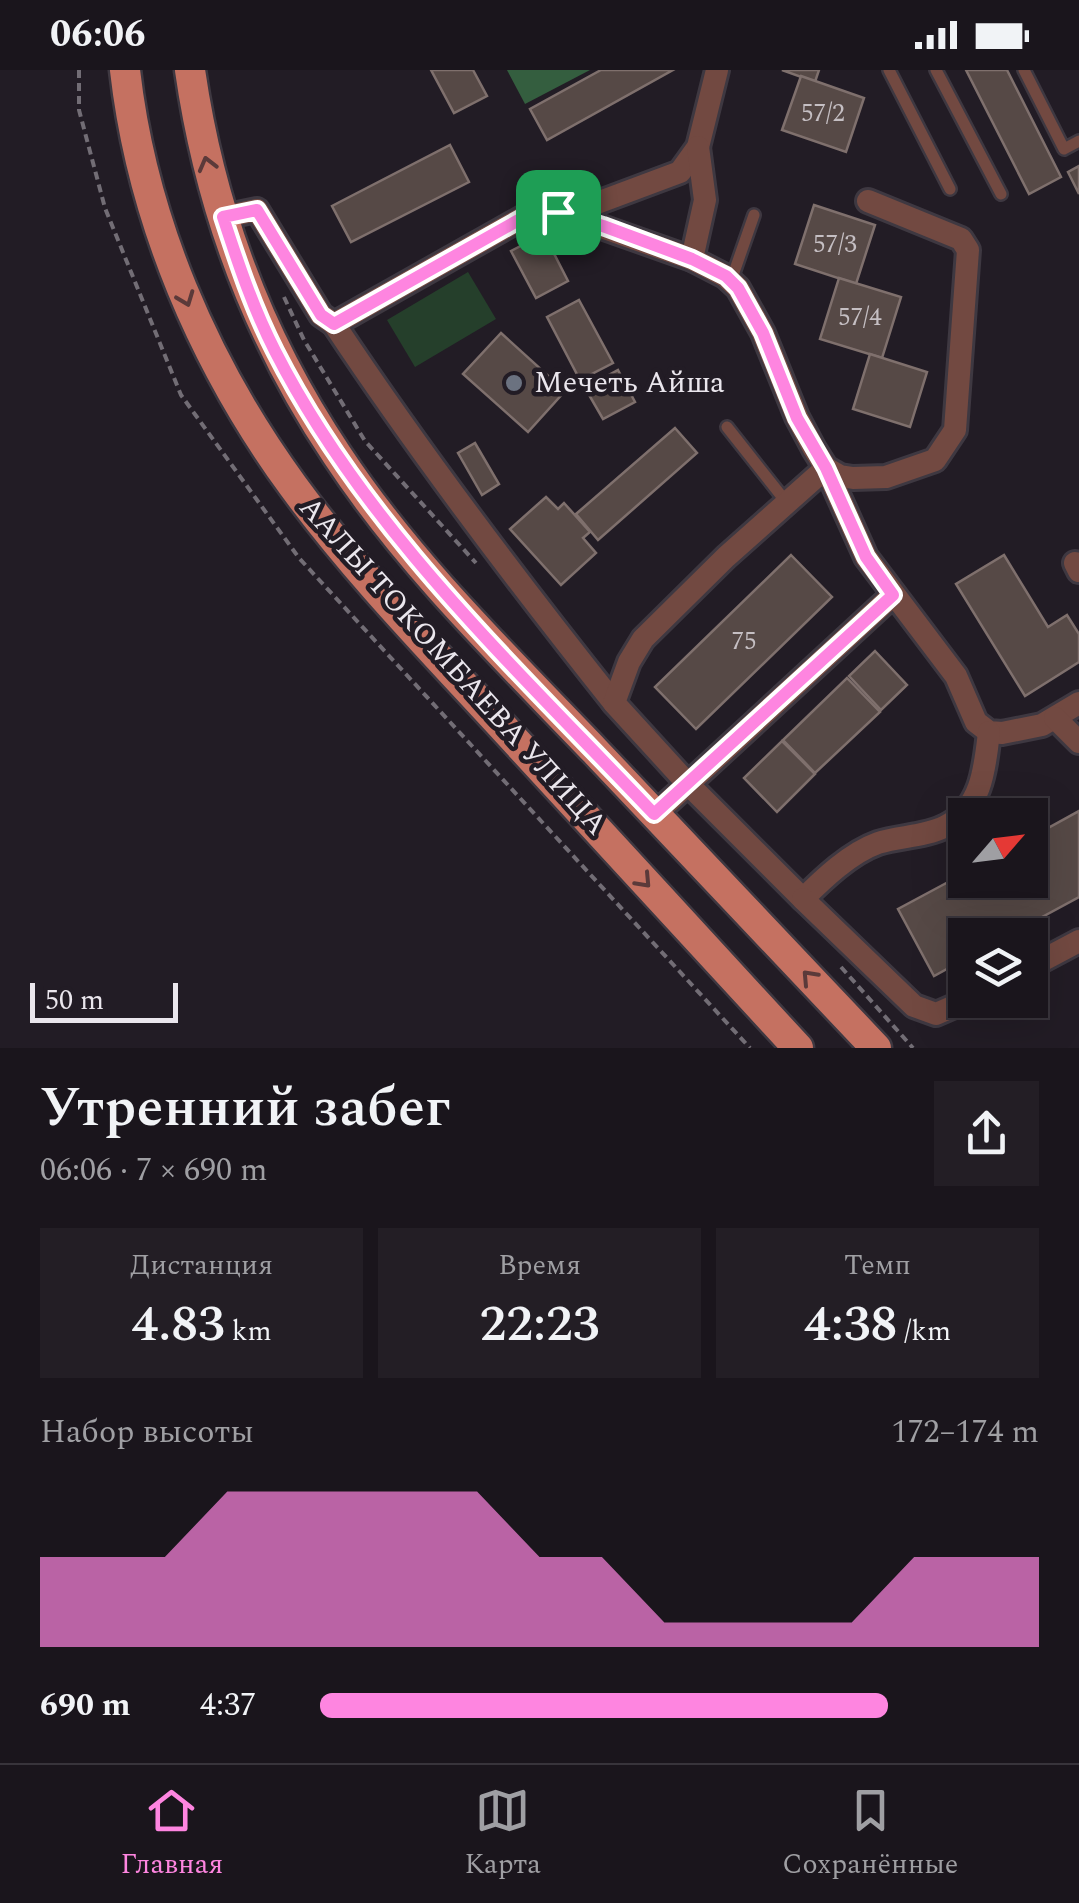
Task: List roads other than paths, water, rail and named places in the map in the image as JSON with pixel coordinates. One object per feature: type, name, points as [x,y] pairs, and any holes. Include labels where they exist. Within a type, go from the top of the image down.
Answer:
[{"type":"main road","name":"ААЛЫ ТОКОМБАЕВА УЛИЦА","points":[[125,70],[144,171],[162,237],[193,316],[261,441],[337,542],[405,620],[798,1048]]},
{"type":"main road","name":"ААЛЫ ТОКОМБАЕВА УЛИЦА","points":[[190,70],[204,154],[245,286],[275,351],[338,457],[443,590],[876,1048]]},
{"type":"street","points":[[692,259],[705,200],[698,147],[717,70]]},
{"type":"street","points":[[334,324],[524,217],[588,206],[680,172],[698,147]]},
{"type":"street","points":[[826,468],[853,478],[886,476],[917,468],[935,460],[955,430],[968,250],[961,239],[868,201]]},
{"type":"street","points":[[223,217],[257,210],[321,315],[334,324],[501,561],[614,703],[688,784],[914,1006],[936,1014],[948,1009]]},
{"type":"street","points":[[558,212],[692,259],[731,281],[758,323],[797,418],[826,468],[866,557],[956,676],[976,722],[989,732],[1015,730],[1042,725],[1079,703]]},
{"type":"street","points":[[614,703],[629,662],[643,639],[826,468]]},
{"type":"street","points":[[654,814],[893,595]]},
{"type":"street","points":[[1055,718],[1079,742]]},
{"type":"street","points":[[803,899],[845,862],[877,844],[948,826],[976,798],[984,776],[989,732]]},
{"type":"street","points":[[1048,957],[1079,941]]},
{"type":"lane","points":[[890,70],[950,189]]},
{"type":"lane","points":[[936,70],[1001,194]]},
{"type":"lane","points":[[1024,70],[1064,149],[1079,141]]},
{"type":"lane","points":[[731,281],[754,216]]},
{"type":"lane","points":[[727,427],[787,503]]},
{"type":"place","name":"Мечеть Айша","points":[[514,383]]}]
